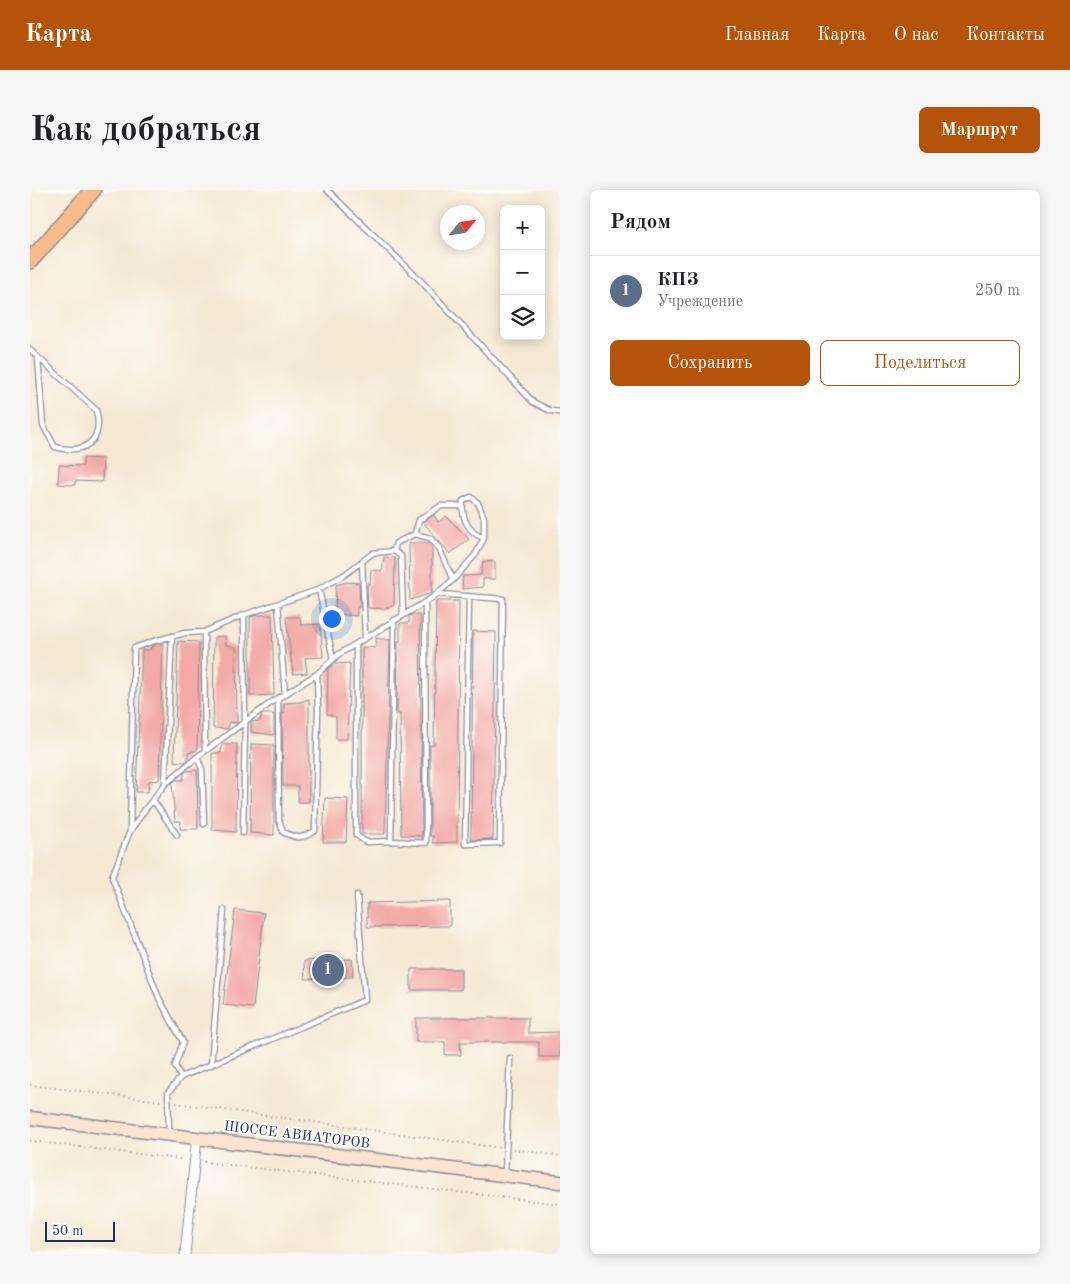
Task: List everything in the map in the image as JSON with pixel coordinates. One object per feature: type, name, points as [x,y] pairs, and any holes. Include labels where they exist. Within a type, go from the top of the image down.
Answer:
[{"type":"main road","points":[[30,261],[93,190]]},
{"type":"street","name":"ШОССЕ АВИАТОРОВ","points":[[30,1118],[560,1182]]},
{"type":"street","points":[[186,1254],[197,1137]]},
{"type":"lane","points":[[327,190],[420,280],[533,402],[551,411],[560,412]]},
{"type":"lane","points":[[30,350],[96,410],[100,423],[96,436],[88,444],[78,449],[67,450],[55,447],[48,437],[43,425],[38,358]]},
{"type":"lane","points":[[181,1077],[175,1066],[182,1042],[159,998],[112,878],[130,831],[165,784],[197,757],[285,694],[317,674],[333,659],[438,594],[453,580],[476,554],[484,538],[484,518],[478,503],[471,497],[463,501],[462,506],[466,524],[474,535],[484,538]]},
{"type":"lane","points":[[415,534],[419,520],[441,506],[462,506]]},
{"type":"lane","points":[[394,551],[396,543],[415,534],[430,538],[439,548],[453,580]]},
{"type":"lane","points":[[130,831],[134,648],[185,632],[204,632],[244,615],[318,589],[344,575],[372,553],[394,551],[401,556],[403,614]]},
{"type":"lane","points":[[362,561],[365,638]]},
{"type":"lane","points":[[318,589],[333,659]]},
{"type":"lane","points":[[438,594],[469,596],[503,599],[500,843],[465,844],[469,596]]},
{"type":"lane","points":[[356,644],[356,835],[366,842],[426,843],[425,602]]},
{"type":"lane","points":[[278,604],[285,694]]},
{"type":"lane","points":[[243,833],[246,723],[244,615]]},
{"type":"lane","points":[[391,841],[394,620]]},
{"type":"lane","points":[[204,632],[205,752]]},
{"type":"lane","points":[[165,784],[172,636]]},
{"type":"lane","points":[[278,699],[279,820],[283,832],[304,838],[315,831],[317,674]]},
{"type":"lane","points":[[197,757],[202,769],[204,824]]},
{"type":"lane","points":[[152,800],[177,835]]},
{"type":"lane","points":[[169,1134],[168,1094],[181,1077],[365,1000],[357,895]]},
{"type":"lane","points":[[211,1065],[224,910]]},
{"type":"lane","points":[[504,1175],[507,1148],[510,1058]]},
{"type":"path","points":[[30,1085],[167,1102]]},
{"type":"path","points":[[177,1103],[560,1156]]},
{"type":"path","points":[[30,1141],[560,1204]]},
{"type":"building","points":[[83,458],[103,459],[102,482],[75,481],[75,485],[58,484],[59,465],[83,466]]},
{"type":"building","points":[[434,515],[438,522],[446,516],[469,539],[450,554],[423,522]]},
{"type":"building","points":[[409,543],[429,543],[432,546],[432,593],[410,600]]},
{"type":"building","points":[[384,557],[395,558],[394,605],[384,609],[368,608],[367,584],[370,584],[371,570],[382,571]]},
{"type":"building","points":[[483,561],[495,562],[495,579],[483,579],[483,587],[462,589],[463,576],[481,575]]},
{"type":"building","points":[[347,582],[359,583],[360,607],[357,607],[357,616],[335,614],[336,585]]},
{"type":"building","points":[[436,601],[459,601],[457,842],[433,843],[433,836],[430,836],[430,745],[434,745]]},
{"type":"building","points":[[272,615],[274,695],[250,696],[250,617]]},
{"type":"building","points":[[420,615],[422,836],[401,835],[400,714],[397,714],[398,641],[400,641],[400,623],[409,623],[409,616]]},
{"type":"building","points":[[286,617],[300,617],[301,625],[320,624],[323,657],[305,658],[307,673],[293,674]]},
{"type":"building","points":[[473,631],[496,632],[493,839],[471,840]]},
{"type":"building","points":[[225,636],[226,645],[236,647],[237,723],[229,722],[228,729],[213,728],[214,637]]},
{"type":"building","points":[[376,638],[390,640],[385,834],[362,834],[362,647],[376,648]]},
{"type":"building","points":[[178,641],[199,642],[197,750],[188,753],[188,760],[185,762],[174,761]]},
{"type":"building","points":[[163,644],[159,780],[149,781],[148,792],[136,792],[142,650],[150,650],[151,647]]},
{"type":"building","points":[[350,663],[347,739],[336,739],[336,717],[327,714],[328,669],[334,664]]},
{"type":"building","points":[[309,699],[309,802],[298,802],[298,786],[283,786],[282,713],[284,713],[284,703],[300,702]]},
{"type":"building","points":[[262,714],[274,714],[274,735],[251,732],[251,722],[260,721]]},
{"type":"building","points":[[222,744],[237,744],[236,832],[212,830],[212,753],[221,753]]},
{"type":"building","points":[[251,744],[274,745],[274,835],[250,833]]},
{"type":"building","points":[[197,770],[198,829],[180,829],[181,821],[175,821],[172,783],[176,780],[183,780],[184,773],[187,771]]},
{"type":"building","points":[[325,798],[348,799],[346,842],[323,842]]},
{"type":"building","points":[[450,901],[450,926],[367,927],[367,903]]},
{"type":"building","points":[[235,910],[264,913],[253,1008],[223,1005]]},
{"type":"building","points":[[352,959],[353,977],[305,979],[304,961]]},
{"type":"building","points":[[411,969],[461,969],[461,990],[411,990]]},
{"type":"building","points":[[416,1018],[528,1018],[528,1033],[560,1032],[560,1057],[539,1057],[539,1042],[460,1042],[461,1055],[445,1055],[445,1042],[416,1042]]},
{"type":"place","name":"КПЗ","points":[[328,970]]}]
